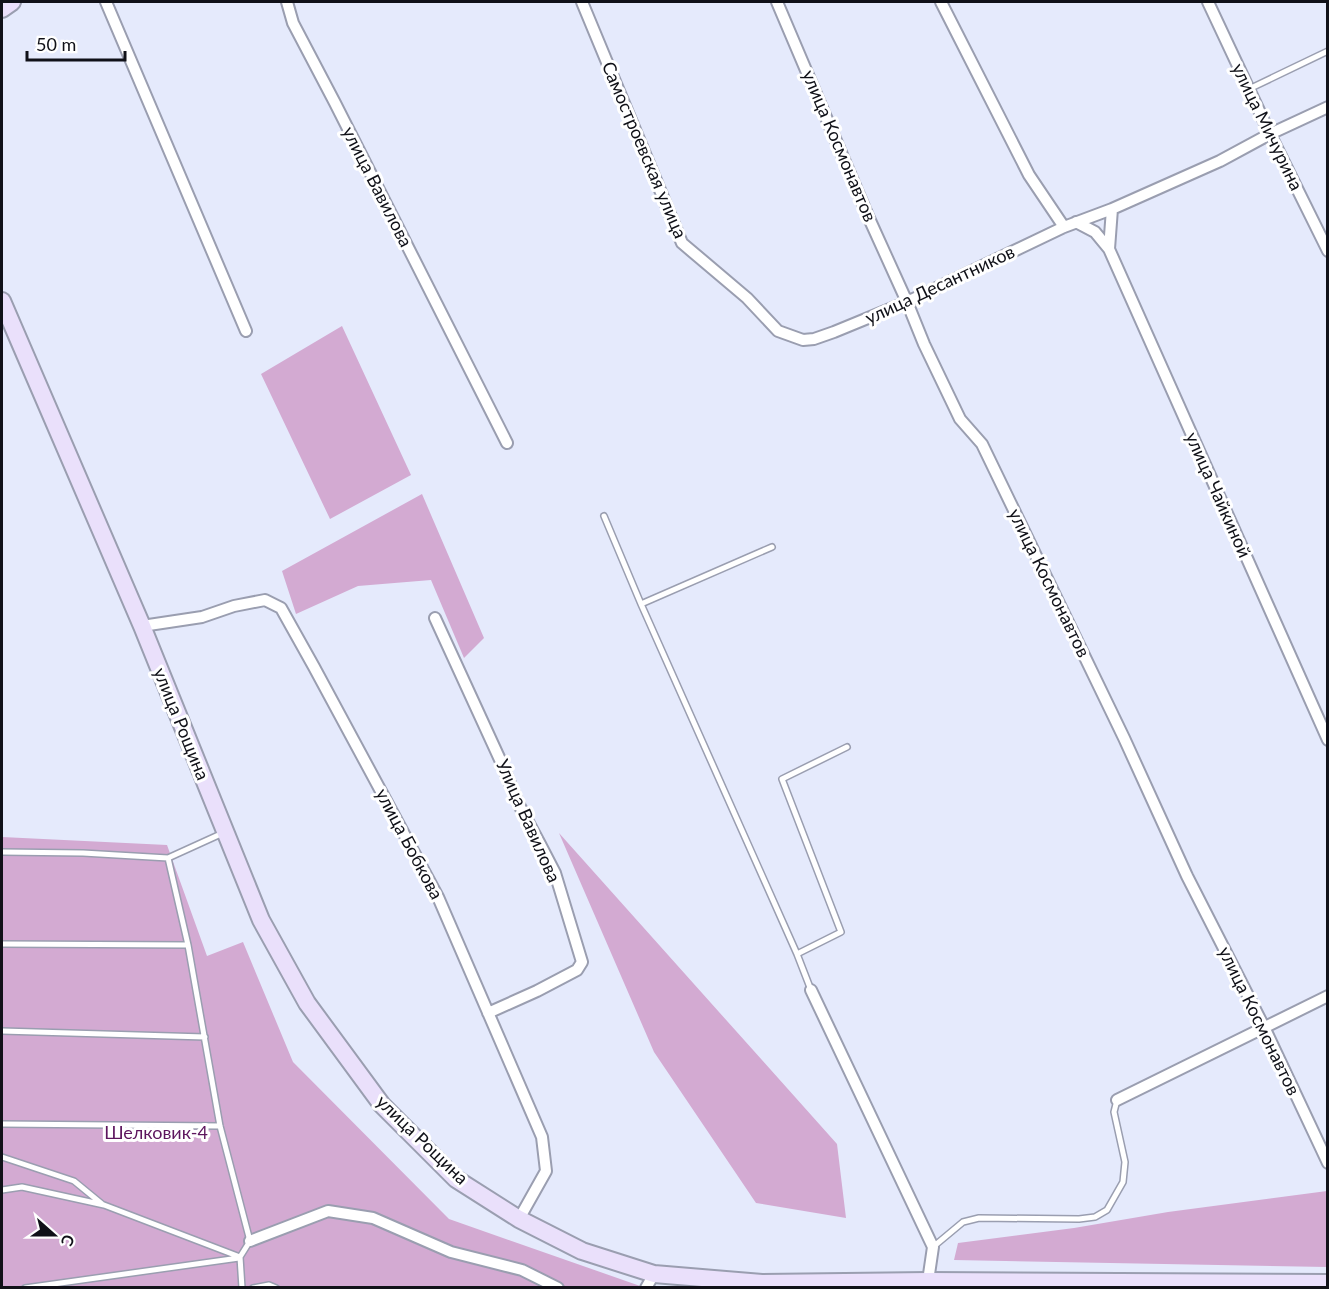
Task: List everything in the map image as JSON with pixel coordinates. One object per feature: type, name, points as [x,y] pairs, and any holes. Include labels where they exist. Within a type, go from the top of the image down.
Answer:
[{"type":"street","points":[[2,9],[12,2]]},
{"type":"street","points":[[106,2],[246,331]]},
{"type":"street","name":"улица Вавилова","points":[[287,2],[293,23],[507,443]]},
{"type":"street","name":"Самостроевская улица","points":[[582,2],[682,243],[747,298],[778,331],[803,340],[814,339]]},
{"type":"street","name":"улица Космонавтов","points":[[777,2],[924,344],[960,419],[982,444],[1124,738],[1187,876],[1264,1027],[1328,1163]]},
{"type":"street","points":[[941,2],[1029,175],[1064,227]]},
{"type":"street","name":"улица Мичурина","points":[[1208,2],[1270,135],[1328,251]]},
{"type":"street","points":[[1112,209],[1221,161],[1328,107]]},
{"type":"street","name":"улица Десантников","points":[[814,339],[907,302],[1064,227],[1112,209]]},
{"type":"street","name":"улица Чайкиной","points":[[1109,249],[1112,209]]},
{"type":"street","name":"улица Чайкиной","points":[[1076,222],[1095,232],[1109,249],[1328,740]]},
{"type":"street","name":"улица Рощина","points":[[2,301],[142,626],[261,920],[307,1003],[382,1105],[456,1179],[519,1219],[582,1251],[650,1281],[762,1283],[1328,1282]]},
{"type":"street","name":"улица Бобкова","points":[[142,626],[202,617],[234,606],[265,600],[280,608],[320,677],[438,897],[542,1137],[546,1172],[519,1219]]},
{"type":"street","name":"Улица Вавилова","points":[[435,618],[518,803],[555,873],[582,962],[577,970],[488,1013]]},
{"type":"street","points":[[811,990],[933,1247],[928,1281]]},
{"type":"street","points":[[1117,1100],[1328,996]]},
{"type":"street","points":[[250,1241],[328,1211],[373,1218],[451,1252],[522,1270],[558,1287]]},
{"type":"lane","points":[[1249,89],[1328,51]]},
{"type":"lane","points":[[604,516],[811,990]]},
{"type":"lane","points":[[641,604],[772,547]]},
{"type":"lane","points":[[797,954],[841,932],[782,779],[847,747]]},
{"type":"lane","points":[[2,852],[83,853],[168,858],[224,833]]},
{"type":"lane","points":[[168,858],[188,945],[220,1126],[250,1241],[240,1257],[242,1287]]},
{"type":"lane","points":[[2,944],[188,945]]},
{"type":"lane","points":[[2,1031],[205,1037]]},
{"type":"lane","points":[[933,1247],[963,1222],[979,1218],[1079,1219],[1095,1217],[1107,1210],[1124,1182],[1125,1162],[1114,1112],[1117,1100]]},
{"type":"lane","points":[[2,1124],[220,1126]]},
{"type":"lane","points":[[2,1157],[74,1181],[104,1205]]},
{"type":"lane","points":[[2,1190],[22,1187],[104,1205],[240,1257]]},
{"type":"lane","points":[[25,1287],[240,1257]]},
{"type":"lane","points":[[254,1287],[269,1285],[276,1287]]},
{"type":"green space","points":[[342,326],[411,475],[330,519],[261,374]]},
{"type":"green space","points":[[422,494],[484,638],[464,658],[431,580],[358,586],[296,614],[282,571]]},
{"type":"green space","points":[[559,833],[837,1144],[846,1218],[756,1203],[654,1052]]},
{"type":"green space","name":"Шелковик-4","points":[[2,837],[167,845],[207,956],[243,942],[293,1062],[449,1219],[643,1287],[2,1288]]},
{"type":"green space","points":[[1327,1191],[1327,1267],[954,1260],[958,1243]]}]
